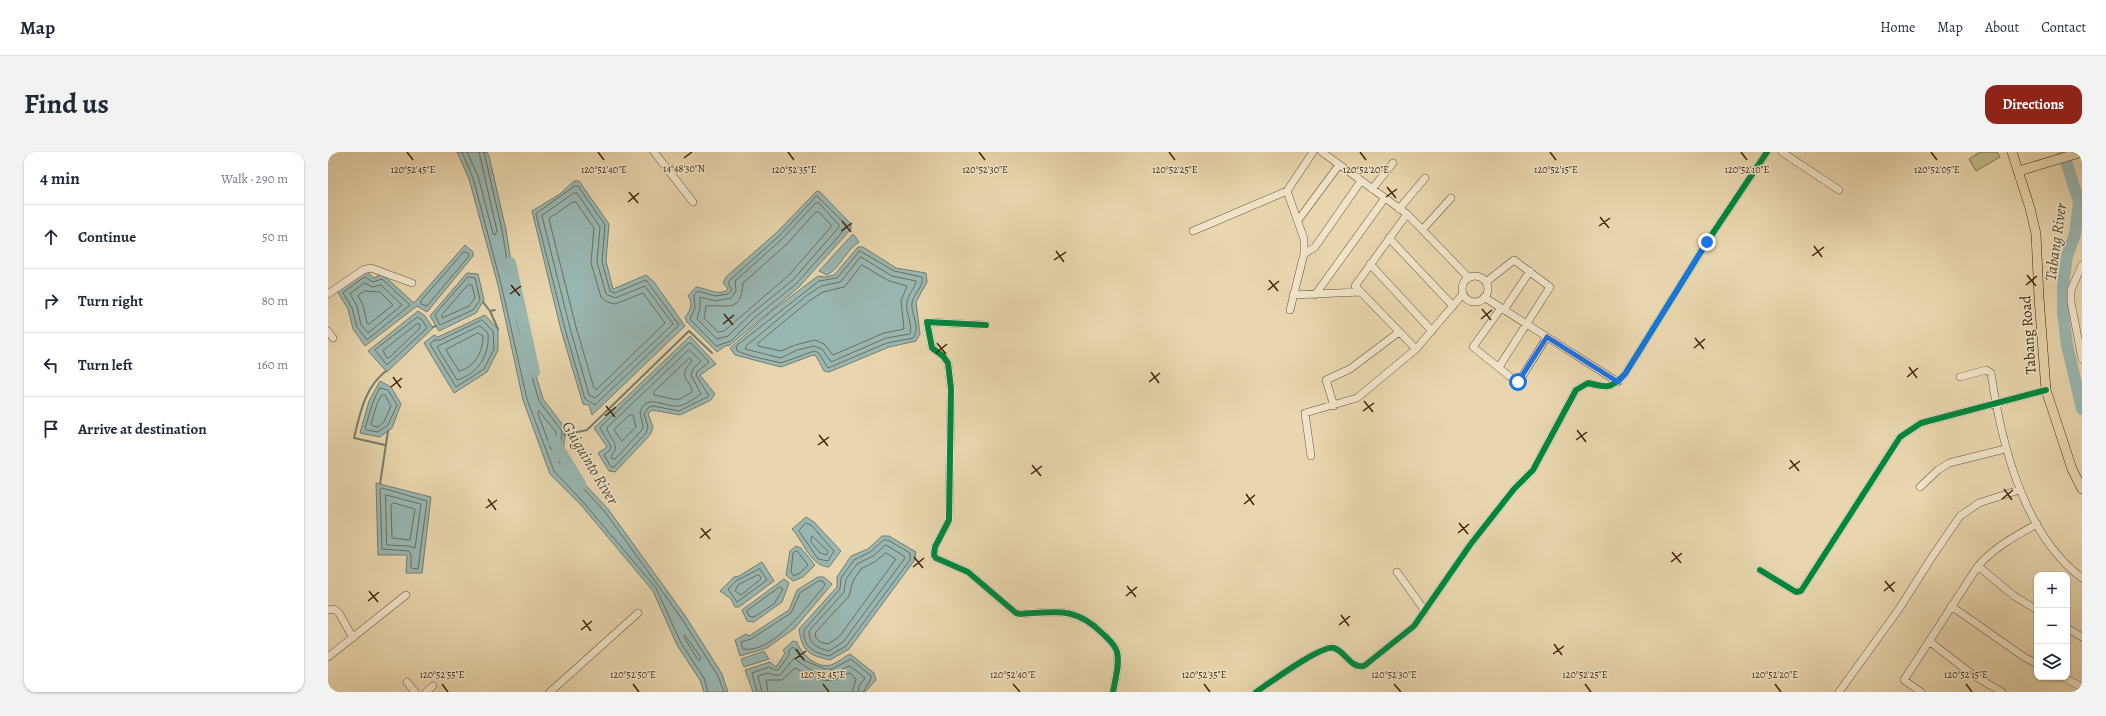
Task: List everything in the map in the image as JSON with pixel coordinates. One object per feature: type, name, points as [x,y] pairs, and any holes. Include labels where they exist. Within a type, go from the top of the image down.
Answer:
[{"type":"main road","name":"Tabang Road","points":[[2012,152],[2019,171],[2036,234],[2046,390],[2072,469],[2082,489]]},
{"type":"main road","points":[[2019,171],[2082,152]]},
{"type":"street","points":[[654,152],[693,202]]},
{"type":"street","points":[[1193,231],[1287,191],[1313,152]]},
{"type":"street","points":[[1322,152],[1407,214],[1469,278]]},
{"type":"street","points":[[1256,692],[1302,661],[1330,648],[1336,649],[1357,666],[1364,666],[1414,626],[1470,545],[1514,489],[1533,470],[1576,390],[1588,383],[1604,387],[1613,386],[1625,374],[1707,242],[1767,152]]},
{"type":"street","points":[[1782,152],[1839,190]]},
{"type":"street","points":[[1372,189],[1393,163]]},
{"type":"street","points":[[1299,220],[1339,165]]},
{"type":"street","points":[[1399,209],[1425,178]]},
{"type":"street","points":[[1304,254],[1315,247],[1361,181]]},
{"type":"street","points":[[1287,191],[1299,220],[1304,239],[1304,254],[1290,310]]},
{"type":"street","points":[[1315,295],[1385,198]]},
{"type":"street","points":[[1423,229],[1451,198]]},
{"type":"street","points":[[1407,214],[1355,286],[1416,349]]},
{"type":"street","points":[[1390,238],[1453,306]]},
{"type":"street","points":[[1486,282],[1514,260],[1550,287],[1498,367]]},
{"type":"street","points":[[1370,264],[1432,331]]},
{"type":"street","points":[[2082,265],[2071,290],[2071,302],[2082,359]]},
{"type":"street","points":[[328,294],[364,270],[371,268],[412,283]]},
{"type":"street","points":[[1530,271],[1473,347],[1518,382],[1547,337]]},
{"type":"street","points":[[1311,456],[1305,413],[1358,398],[1416,349],[1463,294],[1463,283],[1469,278],[1480,277],[1486,282],[1488,289],[1484,297],[1479,301],[1472,301],[1463,294]]},
{"type":"street","points":[[1293,295],[1360,292]]},
{"type":"street","points":[[1484,297],[1618,382]]},
{"type":"street","points":[[986,325],[927,322],[932,348],[943,356],[948,363],[951,389],[950,520],[935,547],[934,555],[936,558],[968,572],[1016,613],[1065,611],[1073,613],[1096,626],[1112,643],[1117,652],[1117,665],[1113,692]]},
{"type":"street","points":[[328,331],[334,338]]},
{"type":"street","points":[[1334,406],[1326,380],[1350,369],[1399,332]]},
{"type":"street","points":[[1960,377],[1986,370],[1989,371],[2005,449],[2019,490],[2054,550],[2071,570],[2082,578]]},
{"type":"street","points":[[1760,570],[1796,592],[1801,591],[1900,437],[1921,423],[1995,402],[2046,390]]},
{"type":"street","points":[[1920,487],[1938,470],[1948,464],[2005,449]]},
{"type":"street","points":[[1839,692],[1899,609],[1932,556],[1960,516],[1979,503],[2019,490]]},
{"type":"street","points":[[1921,692],[1904,680],[1978,566],[1989,555],[2012,537],[2038,524]]},
{"type":"street","points":[[1978,566],[2014,596],[2034,608]]},
{"type":"street","points":[[1397,572],[1425,611]]},
{"type":"street","points":[[328,657],[406,595]]},
{"type":"street","points":[[1951,606],[2024,658],[2034,663]]},
{"type":"street","points":[[328,610],[334,609],[339,613],[353,638]]},
{"type":"street","points":[[550,692],[638,613]]},
{"type":"street","points":[[2070,630],[2082,637]]},
{"type":"street","points":[[1929,640],[1973,675],[2002,692]]},
{"type":"street","points":[[2068,680],[2082,687]]},
{"type":"street","points":[[407,682],[415,692]]},
{"type":"street","points":[[426,692],[433,686]]},
{"type":"shaded area","points":[[1980,152],[1997,152],[2000,157],[1976,171],[1969,159]]},
{"type":"water","points":[[457,152],[487,152],[489,156],[506,230],[521,325],[543,399],[566,429],[562,460],[608,509],[686,617],[722,674],[728,692],[704,692],[700,680],[677,645],[653,591],[581,505],[550,474],[523,400],[498,285],[469,179]]},
{"type":"water","points":[[574,181],[579,181],[609,224],[606,261],[613,289],[646,275],[654,282],[685,326],[592,415],[589,405],[583,404],[561,330],[532,211],[560,194]]},
{"type":"water","points":[[817,191],[820,192],[851,224],[851,229],[799,287],[730,345],[725,346],[717,352],[687,322],[685,317],[691,304],[688,296],[696,287],[717,292],[728,289],[723,283],[726,277],[776,233]]},
{"type":"water","points":[[852,235],[854,235],[859,242],[850,249],[836,268],[827,275],[819,271]]},
{"type":"water","points":[[465,245],[473,252],[473,256],[427,312],[417,306],[365,346],[353,329],[348,309],[337,291],[366,271],[374,278],[382,274],[414,303]]},
{"type":"water","points":[[858,247],[863,247],[896,268],[926,273],[927,282],[916,302],[920,334],[916,341],[889,347],[829,372],[824,371],[816,356],[813,355],[781,367],[735,355],[730,348],[773,310],[818,276],[825,277],[834,275]]},
{"type":"water","points":[[467,273],[478,274],[484,300],[476,313],[439,331],[430,316]]},
{"type":"water","points":[[418,311],[425,316],[433,328],[387,372],[368,351]]},
{"type":"water","points":[[485,315],[498,329],[498,350],[487,372],[454,393],[424,343],[434,335],[438,337]]},
{"type":"water","points":[[690,336],[716,364],[700,375],[715,394],[711,400],[680,415],[652,410],[648,414],[653,427],[650,435],[615,472],[609,471],[598,453],[607,447],[594,428]]},
{"type":"water","points":[[380,381],[391,387],[401,404],[392,428],[380,437],[360,433],[369,401]]},
{"type":"water","points":[[376,483],[431,497],[422,573],[406,573],[407,555],[378,555]]},
{"type":"water","points":[[806,517],[814,522],[841,551],[829,567],[822,566],[812,558],[792,529]]},
{"type":"water","points":[[882,536],[889,536],[916,552],[914,561],[849,649],[830,660],[812,654],[802,643],[799,629],[837,587],[837,577],[851,556],[868,549]]},
{"type":"water","points":[[796,546],[801,548],[815,565],[803,577],[793,581],[786,575],[790,551]]},
{"type":"water","points":[[762,562],[774,581],[739,607],[735,607],[731,599],[720,591],[734,577],[739,576]]},
{"type":"water","points":[[818,577],[824,577],[832,584],[795,628],[767,648],[740,656],[735,640],[746,634],[749,636],[789,610],[797,590]]},
{"type":"water","points":[[784,579],[789,583],[782,602],[754,622],[747,621],[742,610]]},
{"type":"water","points":[[793,641],[797,642],[799,647],[810,660],[820,665],[831,665],[850,654],[874,673],[876,680],[865,692],[753,692],[745,670],[770,662],[776,667],[785,653],[783,650]]},
{"type":"water","points":[[764,651],[769,659],[744,667],[741,659]]},
{"type":"waterway","name":"Tabang River","points":[[2063,152],[2079,202],[2075,234],[2067,256],[2063,286],[2063,312],[2067,345],[2082,409]]},
{"type":"waterway","name":"Guiguinto River","points":[[510,263],[534,372]]},
{"type":"waterway","points":[[483,302],[490,311],[498,329]]},
{"type":"waterway","points":[[490,311],[495,310]]},
{"type":"waterway","points":[[564,435],[587,430],[689,331],[712,353]]},
{"type":"waterway","points":[[385,445],[354,438],[364,401],[373,385],[386,371]]},
{"type":"waterway","points":[[380,484],[388,431]]},
{"type":"waterway","name":"Guiguinto River","points":[[554,441],[580,484]]},
{"type":"cycle path","points":[[1256,692],[1307,658],[1328,648],[1334,648],[1342,652],[1355,665],[1364,666],[1414,626],[1470,545],[1514,489],[1533,470],[1576,390],[1588,383],[1600,386],[1612,385],[1625,374],[1707,242],[1767,152]]},
{"type":"cycle path","points":[[986,325],[927,322],[932,348],[943,356],[948,363],[951,389],[949,520],[935,547],[934,555],[936,558],[968,572],[1016,613],[1064,613],[1083,618],[1092,624],[1115,646],[1117,652],[1118,667],[1113,692]]},
{"type":"cycle path","points":[[1760,570],[1796,592],[1801,591],[1900,437],[1921,423],[2046,390]]},
{"type":"route","points":[[1518,382],[1547,337],[1618,382],[1625,374],[1658,323],[1707,242]]}]
